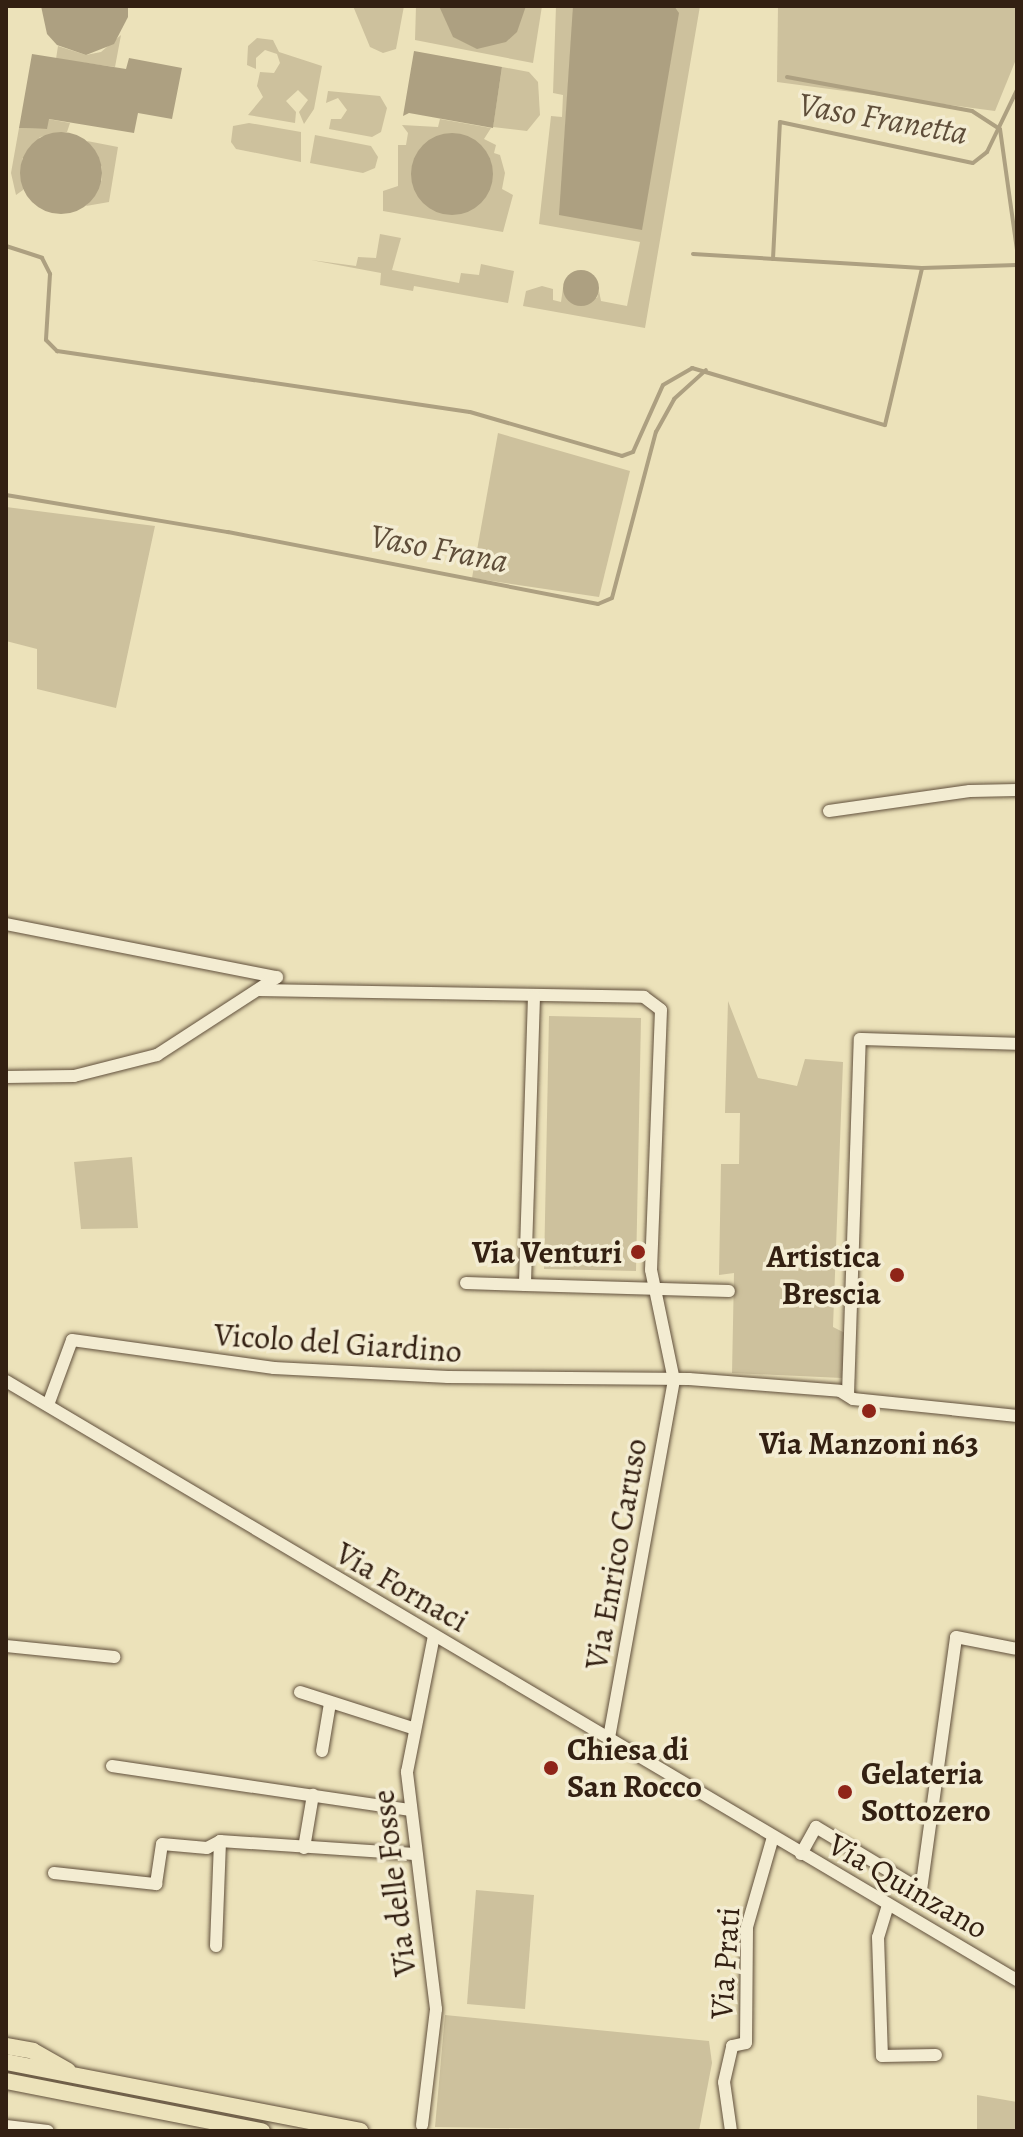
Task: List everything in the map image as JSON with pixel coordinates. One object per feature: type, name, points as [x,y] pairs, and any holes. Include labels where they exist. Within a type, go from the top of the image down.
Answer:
[{"type":"main road","points":[[6,2046],[48,2057],[73,2075]]},
{"type":"main road","points":[[6,2062],[360,2131]]},
{"type":"main road","points":[[6,2081],[262,2131]]},
{"type":"street","points":[[829,811],[970,791],[1017,790]]},
{"type":"street","points":[[6,924],[277,977],[157,1055],[118,1068],[74,1076],[6,1077]]},
{"type":"street","points":[[258,990],[644,997],[661,1010],[653,1291],[674,1380],[848,1394],[853,1399],[1017,1416]]},
{"type":"street","points":[[525,1285],[534,996]]},
{"type":"street","points":[[848,1394],[860,1039],[1017,1044]]},
{"type":"street","points":[[466,1283],[729,1291]]},
{"type":"street","name":"Vicolo del Giardino","points":[[48,1405],[72,1340],[274,1368],[448,1377],[674,1380]]},
{"type":"street","name":"Via Enrico Caruso","points":[[609,1738],[674,1380]]},
{"type":"street","name":"Via Fornaci","points":[[6,1381],[773,1837]]},
{"type":"street","name":"Via delle Fosse","points":[[422,2125],[436,2009],[407,1772],[412,1728],[434,1636]]},
{"type":"street","points":[[801,1854],[816,1827],[921,1890],[956,1637],[1017,1649]]},
{"type":"street","points":[[6,1646],[114,1657]]},
{"type":"street","points":[[300,1692],[412,1728]]},
{"type":"street","points":[[322,1751],[330,1703]]},
{"type":"street","points":[[112,1766],[411,1810]]},
{"type":"street","points":[[304,1848],[313,1795]]},
{"type":"street","name":"Via Quinzano","points":[[773,1837],[1017,1980]]},
{"type":"street","name":"Via Prati","points":[[731,2131],[724,2082],[732,2046],[746,2043],[747,1927],[773,1837]]},
{"type":"street","points":[[216,1946],[220,1841]]},
{"type":"street","points":[[54,1873],[156,1884],[162,1844],[207,1848],[220,1841],[415,1854]]},
{"type":"street","points":[[888,1905],[878,1937],[882,2056],[936,2055]]},
{"type":"street","points":[[6,2126],[48,2131]]},
{"type":"shaded area","points":[[41,6],[128,6],[128,17],[114,44],[86,55],[57,45],[47,34]]},
{"type":"shaded area","points":[[353,6],[404,6],[396,49],[383,53],[370,47]]},
{"type":"shaded area","points":[[416,6],[542,6],[533,63],[415,40]]},
{"type":"shaded area","points":[[439,6],[526,6],[517,32],[506,42],[477,49],[453,37]]},
{"type":"shaded area","points":[[556,6],[700,6],[645,328],[523,306],[526,291],[542,286],[553,289],[553,300],[561,302],[563,288],[597,298],[599,291],[601,301],[627,306],[640,242],[539,224],[551,116],[562,117],[563,95],[553,93]]},
{"type":"shaded area","points":[[573,6],[674,6],[679,13],[642,230],[559,215]]},
{"type":"shaded area","points":[[778,6],[1017,6],[1017,57],[995,111],[777,82]]},
{"type":"shaded area","points":[[121,35],[115,67],[56,59],[58,46],[86,55],[101,52]]},
{"type":"shaded area","points":[[257,38],[273,40],[279,52],[322,66],[314,109],[304,124],[299,112],[308,100],[298,90],[286,101],[296,112],[295,123],[248,115],[263,97],[257,86],[260,72],[274,73],[280,63],[277,54],[265,50],[256,58],[256,69],[247,65],[248,46]]},
{"type":"shaded area","points":[[414,51],[502,67],[493,128],[409,113],[403,116]]},
{"type":"shaded area","points":[[32,54],[126,69],[129,58],[182,68],[172,119],[138,113],[134,133],[49,119],[47,129],[19,128]]},
{"type":"shaded area","points":[[502,67],[529,72],[538,82],[540,115],[527,131],[493,127]]},
{"type":"shaded area","points":[[328,91],[380,96],[387,108],[381,132],[372,137],[329,129],[331,119],[341,119],[347,110],[338,98],[326,103]]},
{"type":"shaded area","points":[[48,119],[70,123],[67,132],[40,137],[22,159],[23,190],[16,195],[11,173],[19,128],[46,129]]},
{"type":"shaded area","points":[[440,119],[491,128],[484,139],[496,145],[494,153],[500,155],[505,173],[502,189],[513,195],[503,232],[383,211],[383,191],[398,186],[398,145],[406,145],[408,133],[402,125],[438,127]]},
{"type":"shaded area","points":[[249,123],[301,132],[301,162],[236,149],[231,142],[233,126]]},
{"type":"shaded area","points":[[61,132],[77,135],[90,144],[99,157],[102,173],[99,189],[90,202],[77,211],[61,214],[45,211],[32,202],[23,189],[20,173],[23,157],[32,144],[45,135]]},
{"type":"shaded area","points":[[452,133],[468,136],[481,145],[490,158],[493,174],[490,190],[481,203],[468,212],[452,215],[436,212],[423,203],[414,190],[411,174],[414,158],[423,145],[436,136]]},
{"type":"shaded area","points":[[315,135],[371,146],[378,157],[375,168],[363,173],[310,163]]},
{"type":"shaded area","points":[[87,141],[118,147],[109,202],[86,206],[102,180],[102,167]]},
{"type":"shaded area","points":[[380,234],[401,238],[392,270],[459,283],[461,273],[479,275],[481,264],[514,271],[508,303],[414,286],[413,291],[380,285],[381,273],[311,260],[356,266],[358,257],[376,258]]},
{"type":"shaded area","points":[[581,270],[594,275],[599,288],[594,301],[581,306],[568,301],[563,288],[568,275]]},
{"type":"shaded area","points":[[498,433],[630,471],[599,597],[472,578]]},
{"type":"shaded area","points":[[6,507],[155,526],[116,708],[37,689],[37,649],[6,641]]},
{"type":"shaded area","points":[[728,1001],[758,1078],[797,1086],[805,1059],[843,1062],[833,1327],[845,1333],[842,1378],[732,1373],[734,1273],[719,1275],[721,1164],[739,1164],[740,1113],[725,1113]]},
{"type":"shaded area","points":[[549,1016],[641,1018],[636,1271],[544,1269]]},
{"type":"shaded area","points":[[132,1157],[138,1228],[81,1229],[74,1162]]},
{"type":"shaded area","points":[[476,1890],[534,1895],[525,2009],[467,2004]]},
{"type":"shaded area","points":[[445,2015],[709,2041],[712,2063],[699,2131],[435,2127]]},
{"type":"shaded area","points":[[977,2095],[1017,2102],[1017,2131],[977,2131]]},
{"type":"waterway","name":"Vaso Franetta","points":[[787,77],[972,111],[1000,129],[1017,250]]},
{"type":"waterway","name":"Vaso Franetta","points":[[773,259],[780,122],[973,163],[987,152],[1017,90]]},
{"type":"waterway","name":"Vaso Frana","points":[[6,246],[42,258],[50,274],[46,340],[57,351],[470,412],[622,456],[633,452],[663,385],[692,368],[885,425],[922,268],[1017,265]]},
{"type":"waterway","name":"Vaso Frana","points":[[693,254],[922,268]]},
{"type":"waterway","name":"Vaso Frana","points":[[6,495],[228,532],[598,604],[612,598],[656,432],[674,399],[706,370]]},
{"type":"place","name":"Via Venturi","points":[[638,1252]]},
{"type":"place","name":"Artistica Brescia","points":[[897,1275]]},
{"type":"place","name":"Via Manzoni n63","points":[[869,1411]]},
{"type":"place","name":"Chiesa di San Rocco","points":[[551,1768]]},
{"type":"place","name":"Gelateria Sottozero","points":[[845,1792]]}]
